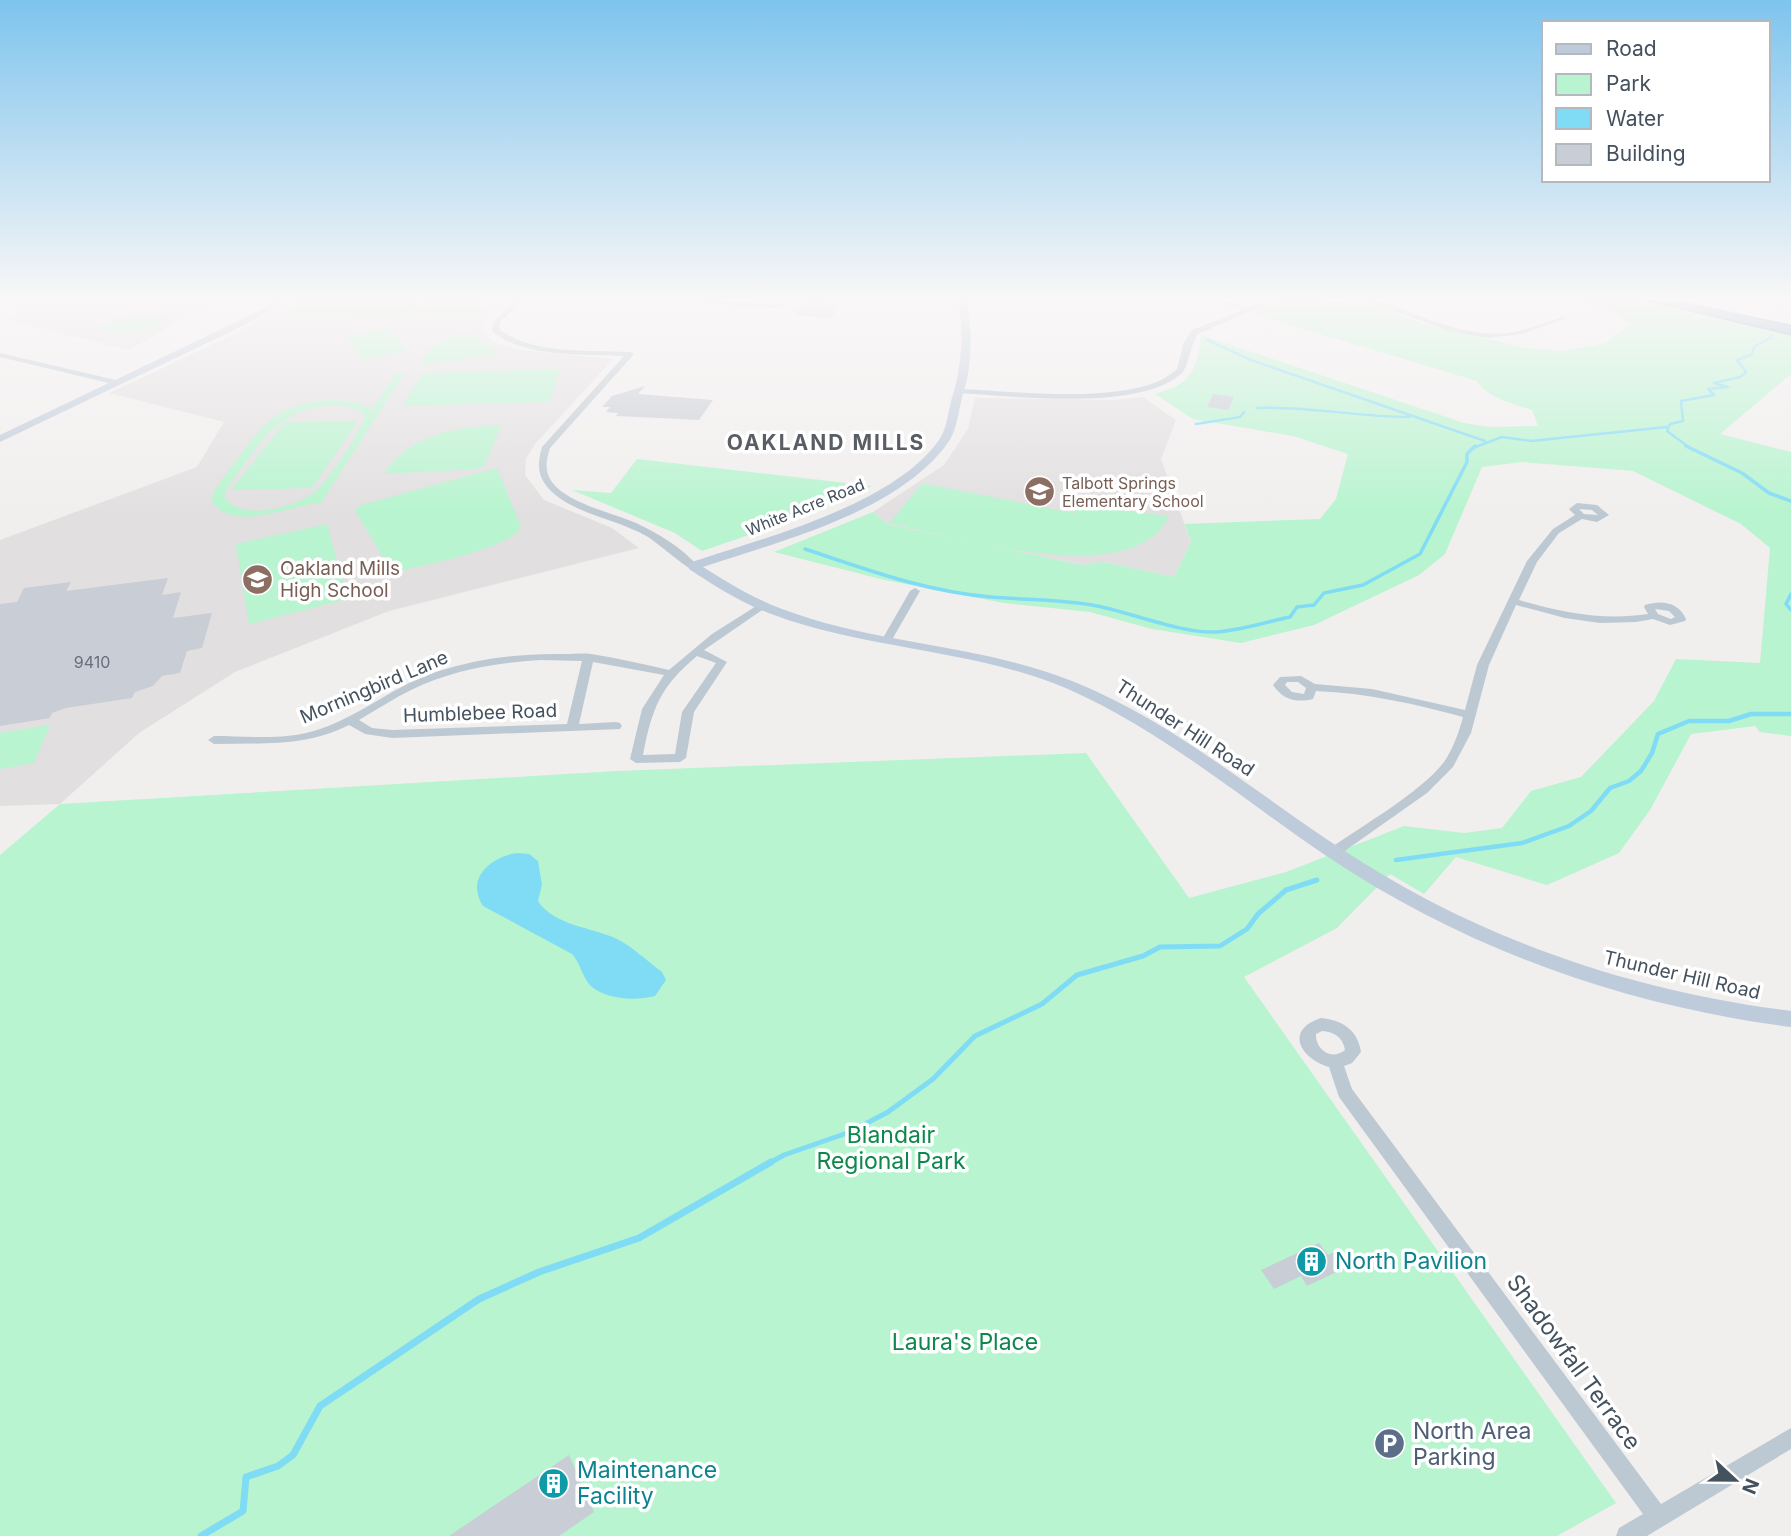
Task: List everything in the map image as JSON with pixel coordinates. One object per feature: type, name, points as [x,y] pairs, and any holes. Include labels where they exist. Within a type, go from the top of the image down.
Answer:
[{"type":"street","points":[[70,372],[117,383]]},
{"type":"street","points":[[0,439],[140,372]]},
{"type":"street","name":"Thunder Hill Road","points":[[614,372],[546,447],[540,464],[542,473],[557,493],[650,534],[726,589],[761,606],[800,619],[1016,666],[1098,697],[1153,727],[1334,852],[1436,912],[1558,964],[1669,997],[1791,1019]]},
{"type":"street","name":"White Acre Road","points":[[693,566],[840,513],[902,480],[935,452],[946,437],[956,414],[956,372]]},
{"type":"street","name":"White Acre Road","points":[[958,391],[963,383],[964,372]]},
{"type":"street","points":[[958,391],[1097,395],[1149,389],[1166,382],[1179,372]]},
{"type":"street","points":[[1334,852],[1440,775],[1457,751],[1483,665],[1532,561],[1546,540],[1581,516]]},
{"type":"street","points":[[888,638],[915,591]]},
{"type":"street","points":[[1512,601],[1591,620],[1628,621],[1654,616]]},
{"type":"street","points":[[698,652],[722,662],[688,712],[680,758],[636,759],[647,710],[672,674],[698,652],[761,606]]},
{"type":"street","points":[[572,727],[589,657]]},
{"type":"street","name":"Morningbird Lane","points":[[214,740],[299,738],[349,720],[380,701],[453,670],[518,659],[589,657],[622,661],[672,674]]},
{"type":"street","points":[[1312,687],[1379,692],[1470,715]]},
{"type":"street","name":"Humblebee Road","points":[[349,720],[369,731],[392,734],[616,726]]},
{"type":"street","name":"Shadowfall Terrace","points":[[1335,1062],[1345,1092],[1659,1518]]},
{"type":"street","points":[[1627,1536],[1791,1438]]},
{"type":"shaded area","name":"Oakland Mills High School","points":[[155,372],[601,372],[535,444],[526,459],[525,475],[544,500],[612,528],[639,548],[389,611],[235,672],[139,733],[60,804],[0,806],[0,540],[197,467],[224,422],[109,393]]},
{"type":"shaded area","name":"Talbott Springs Elementary School","points":[[1143,397],[1176,420],[1161,459],[1191,542],[1174,577],[1103,562],[1083,565],[887,524],[873,512],[944,465],[968,429],[975,398],[1115,400]]},
{"type":"green space","points":[[559,372],[549,402],[403,406],[422,373]]},
{"type":"green space","name":"Blandair Regional Park","points":[[1191,372],[1311,372],[1464,423],[1490,427],[1538,426],[1532,410],[1494,396],[1477,381],[1446,372],[1791,372],[1720,434],[1791,452],[1791,736],[1760,732],[1755,726],[1691,734],[1650,810],[1619,853],[1547,885],[1456,857],[1424,894],[1390,874],[1337,928],[1244,977],[1616,1503],[1557,1536],[0,1536],[0,855],[60,804],[617,771],[1086,753],[1189,898],[1286,872],[1404,826],[1464,833],[1502,828],[1531,791],[1581,777],[1654,701],[1676,659],[1760,663],[1770,548],[1741,524],[1633,471],[1522,462],[1482,467],[1445,554],[1419,575],[1314,625],[1241,643],[1152,629],[1090,612],[1004,603],[885,580],[774,552],[873,512],[887,524],[1082,565],[1103,562],[1174,577],[1191,542],[1185,524],[1320,519],[1336,499],[1348,454],[1293,436],[1193,419],[1155,394],[1177,386]]},
{"type":"green space","points":[[395,374],[404,374],[321,503],[247,517],[221,510],[211,500],[215,489],[248,445],[269,421],[279,414],[304,404],[333,400],[360,404],[372,409]],"holes":[[[324,406],[346,406],[362,412],[362,424],[343,456],[316,491],[283,507],[256,511],[232,505],[224,497],[227,488],[257,447],[278,425],[306,410]]]},
{"type":"green space","points":[[358,421],[312,488],[231,490],[285,422]]},
{"type":"green space","points":[[501,425],[485,465],[477,469],[384,474],[394,460],[420,441],[451,431]]},
{"type":"green space","points":[[637,459],[872,486],[802,517],[795,514],[785,517],[781,524],[702,551],[675,533],[572,490],[611,493]]},
{"type":"green space","points":[[497,468],[521,527],[514,535],[483,549],[392,573],[355,510],[361,505]]},
{"type":"green space","points":[[922,483],[1073,513],[1074,508],[1083,505],[1169,516],[1149,539],[1119,551],[1082,555],[1040,553],[996,547],[890,523]]},
{"type":"green space","points":[[327,524],[348,599],[249,624],[236,544]]},
{"type":"green space","points":[[50,725],[34,763],[0,769],[0,733]]},
{"type":"water","points":[[517,853],[529,854],[538,861],[542,885],[538,901],[545,909],[563,921],[617,939],[662,972],[666,980],[655,996],[629,999],[611,996],[595,989],[589,984],[572,954],[483,906],[477,886],[484,870],[498,859]]},
{"type":"building","points":[[645,386],[638,394],[713,400],[699,420],[616,416],[618,413],[606,412],[610,407],[602,407],[612,396]]},
{"type":"building","points":[[1213,394],[1234,397],[1228,410],[1207,407]]},
{"type":"building","points":[[168,578],[162,595],[181,592],[173,618],[212,613],[202,648],[187,651],[180,673],[162,676],[153,686],[135,692],[132,698],[66,708],[52,713],[50,718],[0,726],[0,604],[17,602],[24,588],[71,582],[66,591]]},
{"type":"building","name":"North Pavilion","points":[[1319,1243],[1328,1255],[1336,1251],[1347,1267],[1307,1286],[1301,1276],[1274,1289],[1261,1270]]},
{"type":"building","name":"Maintenance Facility","points":[[569,1455],[594,1512],[559,1536],[449,1536]]},
{"type":"waterway","points":[[1285,372],[1485,441]]},
{"type":"waterway","points":[[1690,448],[1667,431],[1670,424],[1683,421],[1681,401],[1714,395],[1708,389],[1728,387],[1714,383],[1740,377],[1746,372]]},
{"type":"waterway","points":[[1257,408],[1409,417]]},
{"type":"waterway","points":[[1196,424],[1240,417],[1244,412]]},
{"type":"waterway","points":[[1473,448],[1502,437],[1531,441],[1667,427]]},
{"type":"waterway","points":[[1686,446],[1690,448]]},
{"type":"waterway","points":[[805,549],[897,579],[943,590],[991,597],[1079,603],[1171,626],[1203,632],[1226,631],[1290,617],[1297,607],[1314,605],[1324,593],[1363,585],[1420,554],[1467,462],[1467,454],[1473,448]]},
{"type":"waterway","points":[[1690,448],[1742,473],[1769,493],[1791,501]]},
{"type":"waterway","points":[[1791,594],[1786,604],[1791,610]]},
{"type":"waterway","points":[[1396,860],[1522,843],[1569,826],[1591,811],[1610,788],[1629,781],[1641,771],[1652,753],[1658,734],[1689,721],[1729,721],[1751,714],[1791,714]]},
{"type":"waterway","points":[[768,1164],[784,1155],[850,1132],[888,1112],[933,1079],[975,1036],[1042,1004],[1077,975],[1143,956],[1160,947],[1220,946],[1247,929],[1258,914],[1286,890],[1317,880]]},
{"type":"waterway","points":[[201,1536],[243,1511],[246,1477],[278,1466],[293,1455],[320,1406],[479,1299],[539,1272],[639,1238],[771,1162]]},
{"type":"place","name":"Talbott Springs Elementary School","points":[[1039,492]]},
{"type":"place","name":"Oakland Mills High School","points":[[257,579]]},
{"type":"place","name":"North Pavilion","points":[[1312,1261]]},
{"type":"place","name":"North Area Parking","points":[[1390,1444]]},
{"type":"place","name":"Maintenance Facility","points":[[554,1483]]},
{"type":"district","name":"OAKLAND MILLS","points":[[826,442]]},
{"type":"park label","name":"Laura's Place","points":[[965,1342]]}]
